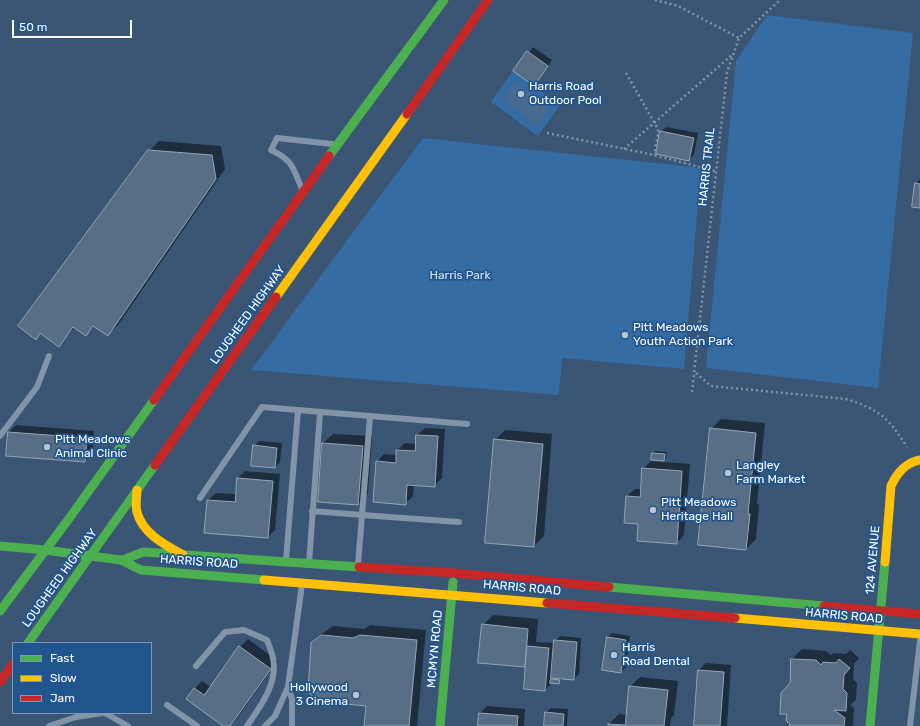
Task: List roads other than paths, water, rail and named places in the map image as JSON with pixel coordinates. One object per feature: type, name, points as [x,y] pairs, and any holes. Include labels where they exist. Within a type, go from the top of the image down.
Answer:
[{"type":"main road","points":[[0,611],[68,520],[303,192],[444,0]]},
{"type":"main road","name":"LOUGHEED HIGHWAY","points":[[29,642],[488,0]]},
{"type":"main road","name":"124 AVENUE","points":[[870,726],[891,486],[899,471],[907,464],[918,460]]},
{"type":"main road","points":[[138,490],[137,511],[143,526],[155,538],[183,555]]},
{"type":"main road","name":"HARRIS ROAD","points":[[0,546],[91,555],[123,560],[141,570],[452,594],[920,634]]},
{"type":"main road","name":"HARRIS ROAD","points":[[123,560],[143,552],[454,574],[920,614]]},
{"type":"main road","name":"MCMYN ROAD","points":[[440,726],[454,574]]},
{"type":"main road","points":[[0,682],[12,665]]},
{"type":"lane","points":[[303,192],[292,165],[283,155],[271,150],[277,138],[338,144]]},
{"type":"lane","points":[[0,436],[37,387],[49,356]]},
{"type":"lane","points":[[200,498],[262,407],[467,424]]},
{"type":"lane","points":[[286,562],[298,410]]},
{"type":"lane","points":[[309,564],[320,413]]},
{"type":"lane","points":[[358,567],[370,417]]},
{"type":"lane","points":[[312,511],[459,522]]},
{"type":"lane","points":[[265,726],[275,716],[288,687],[302,582]]},
{"type":"lane","points":[[196,666],[225,632],[244,630],[267,640],[273,658],[273,676],[266,696],[247,726]]},
{"type":"lane","points":[[910,726],[918,669],[920,640]]},
{"type":"lane","points":[[288,687],[292,705],[292,726]]},
{"type":"lane","points":[[167,705],[197,726]]},
{"type":"lane","points":[[49,726],[76,717],[96,714]]},
{"type":"lane","points":[[107,714],[128,726]]},
{"type":"place","name":"Harris Road Outdoor Pool","points":[[521,94]]},
{"type":"place","name":"Pitt Meadows Youth Action Park","points":[[625,335]]},
{"type":"place","name":"Pitt Meadows Animal Clinic","points":[[47,447]]},
{"type":"place","name":"Langley Farm Market","points":[[728,473]]},
{"type":"place","name":"Pitt Meadows Heritage Hall","points":[[653,510]]},
{"type":"place","name":"Harris Road Dental","points":[[614,655]]},
{"type":"place","name":"Hollywood 3 Cinema","points":[[356,695]]},
{"type":"park label","name":"Harris Park","points":[[460,276]]}]
